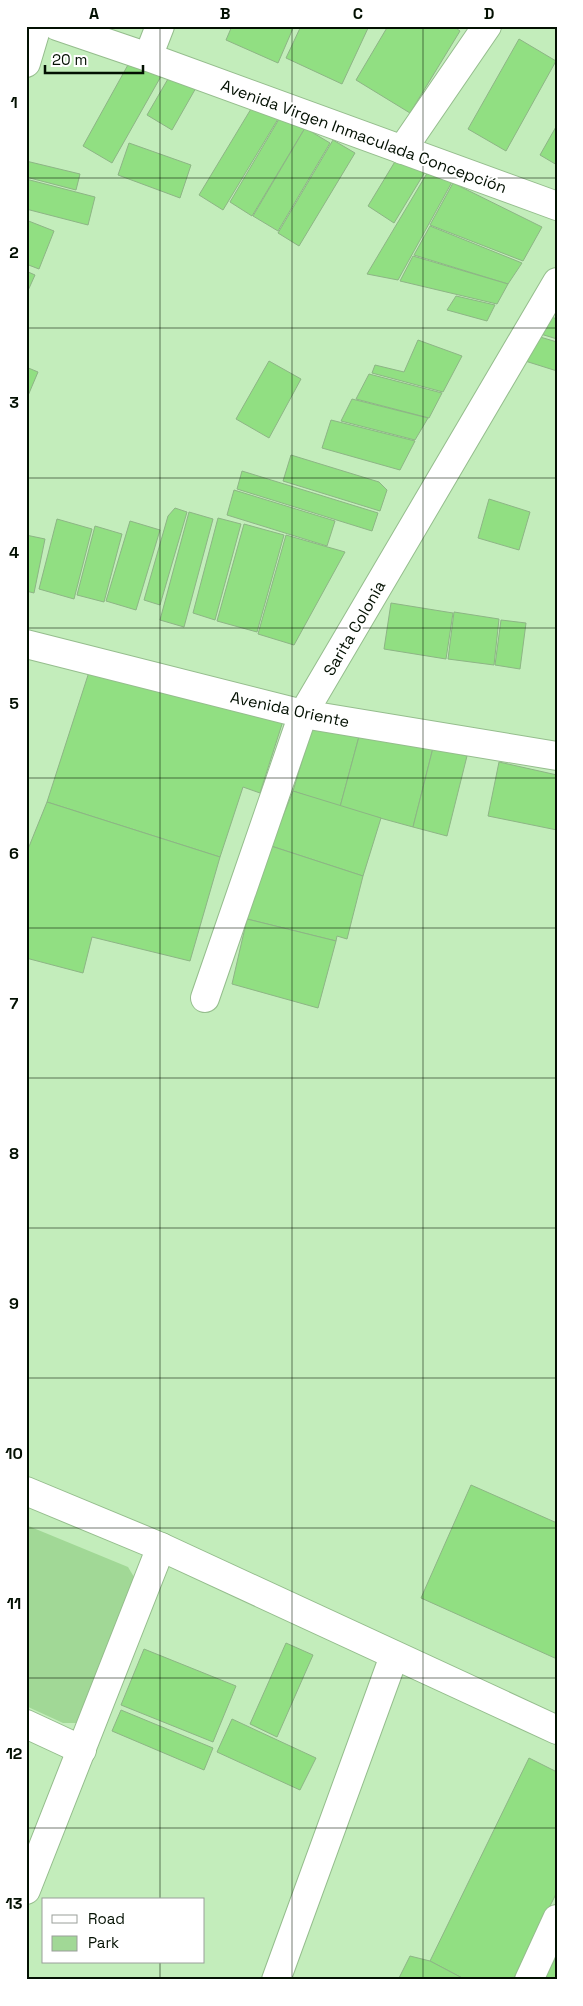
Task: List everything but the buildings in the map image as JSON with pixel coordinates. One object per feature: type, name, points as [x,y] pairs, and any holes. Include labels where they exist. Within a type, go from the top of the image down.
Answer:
[{"type":"street","points":[[26,63],[37,26]]},
{"type":"street","name":"Avenida Virgen Inmaculada Concepción","points":[[57,26],[148,57],[557,206]]},
{"type":"street","points":[[148,57],[160,26]]},
{"type":"street","points":[[402,150],[487,26]]},
{"type":"street","name":"Sarita Colonia","points":[[205,998],[303,714],[557,282]]},
{"type":"street","name":"Avenida Oriente","points":[[26,644],[303,714],[557,756]]},
{"type":"street","points":[[26,1491],[161,1547],[557,1730]]},
{"type":"street","points":[[26,1890],[161,1547]]},
{"type":"street","points":[[276,1980],[394,1656]]},
{"type":"street","points":[[26,1724],[82,1750]]},
{"type":"street","points":[[529,1980],[557,1919]]},
{"type":"green space","points":[[26,1525],[128,1567],[134,1577],[78,1723],[63,1723],[26,1706]]}]
